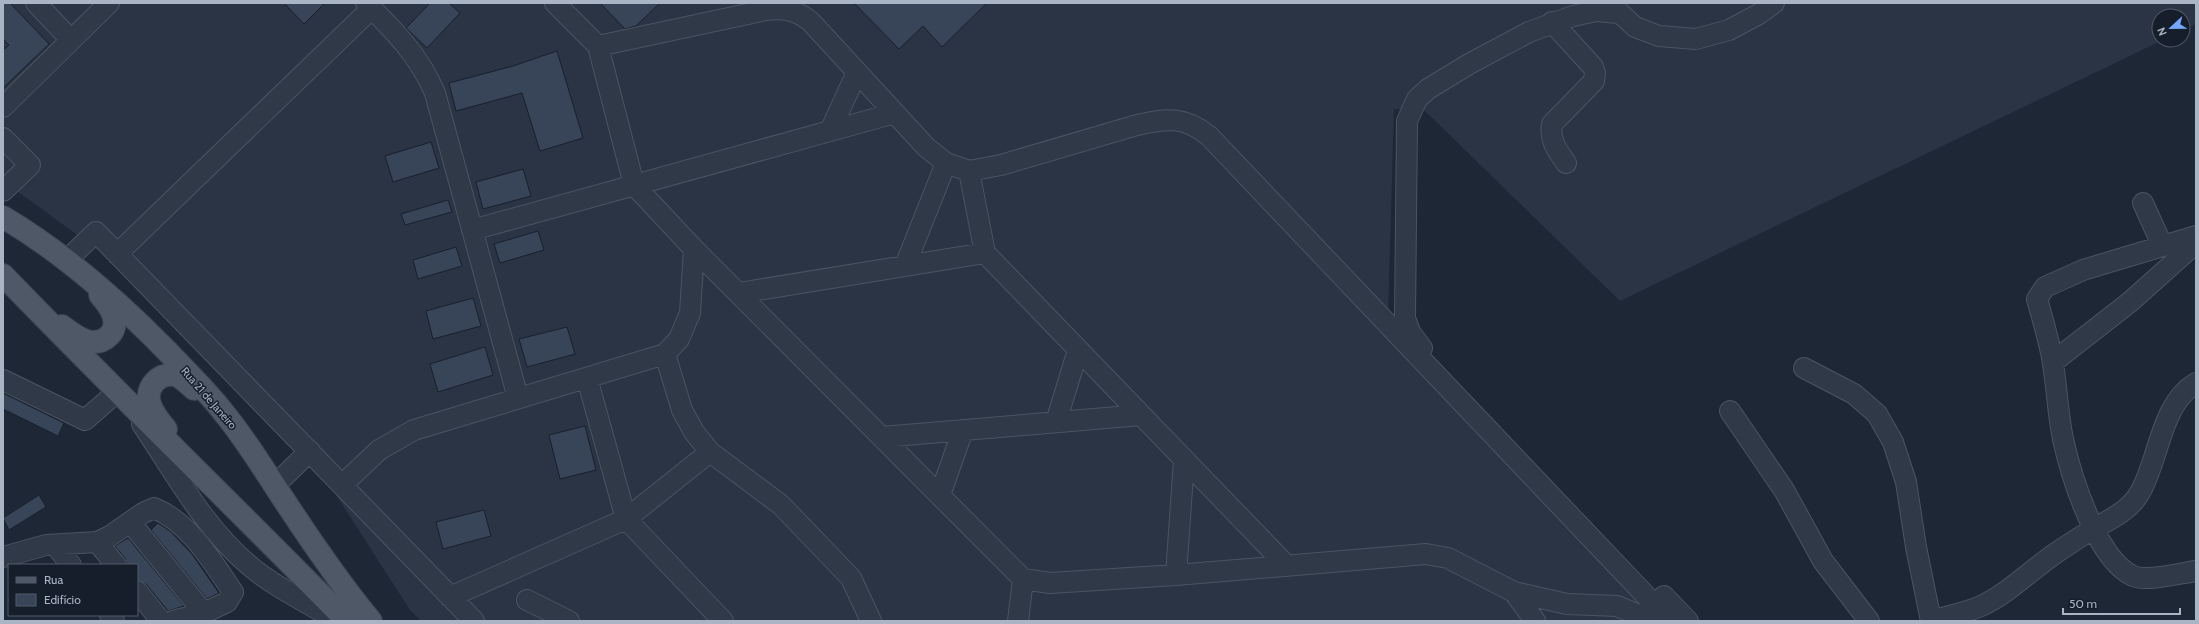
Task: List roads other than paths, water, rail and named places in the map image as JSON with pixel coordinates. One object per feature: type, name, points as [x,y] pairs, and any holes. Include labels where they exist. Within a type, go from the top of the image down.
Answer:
[{"type":"main road","name":"Rua 21 de Janeiro","points":[[3,217],[70,262],[143,327],[185,370],[224,413],[258,459],[336,577],[371,621]]},
{"type":"main road","points":[[26,299],[81,338],[90,342],[99,342],[107,338],[113,330],[115,320],[111,310],[70,262]]},
{"type":"main road","points":[[4,276],[123,398],[347,621]]},
{"type":"main road","points":[[225,498],[155,414],[149,400],[150,390],[156,380],[165,376],[174,375],[185,381],[218,414],[258,459]]},
{"type":"street","points":[[3,107],[109,3]]},
{"type":"street","points":[[555,3],[598,46],[634,185],[694,249],[1023,579],[1050,583],[1176,575],[1426,554],[1448,558],[1514,592],[1567,604],[1617,606],[1665,620]]},
{"type":"street","points":[[1688,621],[1421,346],[1410,332],[1405,318],[1407,121],[1411,108],[1417,98],[1428,89],[1469,64],[1552,22],[1614,8],[1635,27],[1658,36],[1696,39],[1729,30],[1759,14],[1774,3]]},
{"type":"street","points":[[39,4],[71,40]]},
{"type":"street","points":[[117,254],[369,6],[413,53],[427,72],[435,93],[518,398]]},
{"type":"street","points":[[598,46],[766,10],[789,9],[804,16],[811,22],[926,147],[946,163],[969,171],[1001,165],[1137,124],[1160,120],[1185,121],[1197,125],[1665,620]]},
{"type":"street","points":[[1552,22],[1593,67],[1595,73],[1594,81],[1552,124],[1550,134],[1555,147],[1566,163]]},
{"type":"street","points":[[830,131],[857,72]]},
{"type":"street","points":[[472,230],[895,113]]},
{"type":"street","points":[[3,138],[30,165],[3,191]]},
{"type":"street","points":[[905,266],[946,163]]},
{"type":"street","points":[[969,171],[985,253],[1287,566]]},
{"type":"street","points":[[2143,203],[2162,245]]},
{"type":"street","points":[[70,262],[96,232],[474,621]]},
{"type":"street","points":[[2196,236],[2083,270],[2045,287],[2037,299],[2053,362],[2063,439],[2075,484],[2094,529],[2112,559],[2121,570],[2135,577],[2150,578],[2196,571]]},
{"type":"street","points":[[2053,362],[2148,287],[2196,244]]},
{"type":"street","points":[[342,485],[379,450],[414,430],[665,354],[680,339],[690,313],[694,249]]},
{"type":"street","points":[[739,293],[985,253]]},
{"type":"street","points":[[1056,422],[1078,350]]},
{"type":"street","points":[[665,354],[682,410],[694,432],[710,452],[781,505],[851,578],[871,621]]},
{"type":"street","points":[[1804,368],[1854,394],[1877,414],[1893,442],[1906,482],[1916,547],[1931,621],[1986,603],[2114,517],[2138,496],[2145,484],[2159,441],[2176,403],[2184,391],[2196,383]]},
{"type":"street","points":[[587,378],[626,519],[723,621]]},
{"type":"street","points":[[3,380],[85,420],[123,398],[203,517],[235,553],[262,576],[337,621]]},
{"type":"street","points":[[1730,411],[1784,490],[1823,560],[1869,621]]},
{"type":"street","points":[[882,437],[1141,415]]},
{"type":"street","points":[[940,495],[963,430]]},
{"type":"street","points":[[275,485],[310,451]]},
{"type":"street","points":[[450,598],[626,519],[710,452]]},
{"type":"street","points":[[1176,575],[1184,460]]},
{"type":"street","points":[[3,558],[46,545],[97,542],[143,513],[154,508],[168,514],[203,547],[233,592],[228,602],[204,613],[174,621]]},
{"type":"street","points":[[130,522],[204,613]]},
{"type":"street","points":[[97,542],[115,564]]},
{"type":"street","points":[[55,545],[70,564]]},
{"type":"street","points":[[1018,621],[1023,579]]},
{"type":"street","points":[[138,592],[161,621]]},
{"type":"street","points":[[1514,592],[1535,621]]},
{"type":"street","points":[[527,600],[569,621]]}]
